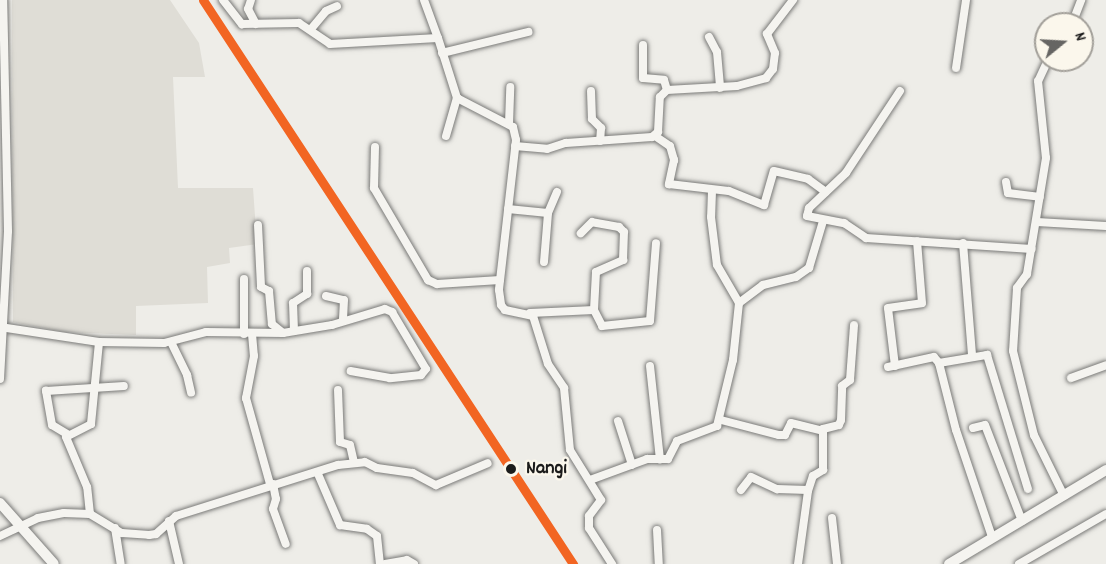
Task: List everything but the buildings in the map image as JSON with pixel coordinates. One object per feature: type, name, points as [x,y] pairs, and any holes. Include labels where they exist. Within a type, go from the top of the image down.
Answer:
[{"type":"street","points":[[0,379],[4,258],[3,0]]},
{"type":"street","points":[[223,0],[236,21],[256,24],[299,23],[311,29],[316,38],[338,45],[438,38]]},
{"type":"street","points":[[250,0],[248,9],[256,24]]},
{"type":"street","points":[[424,0],[457,98],[446,136]]},
{"type":"street","points":[[656,136],[660,97],[666,90],[720,88],[761,80],[770,74],[775,53],[767,34],[793,0]]},
{"type":"street","points":[[956,68],[966,0]]},
{"type":"street","points":[[311,29],[326,11],[337,6]]},
{"type":"street","points":[[442,53],[528,32]]},
{"type":"street","points":[[709,37],[717,52],[720,88]]},
{"type":"street","points":[[644,45],[643,78],[664,80],[666,90]]},
{"type":"street","points":[[1042,72],[1038,81],[1047,143],[1032,249],[1026,278],[1017,288],[1013,351],[1034,435],[1064,496]]},
{"type":"street","points":[[509,124],[510,87]]},
{"type":"street","points":[[591,91],[592,118],[601,128],[600,141]]},
{"type":"street","points":[[900,91],[846,173],[807,212],[810,219],[844,223],[861,237],[1032,249]]},
{"type":"street","points":[[457,98],[509,124],[515,133],[500,280],[505,310],[530,313],[594,309]]},
{"type":"street","points":[[515,146],[539,149],[656,136],[670,146],[674,160],[669,184],[712,191],[729,191],[764,205],[774,171],[808,179],[826,192]]},
{"type":"street","points":[[375,147],[374,189],[428,280],[436,284],[500,280]]},
{"type":"street","points":[[1006,182],[1008,193],[1040,196]]},
{"type":"street","points":[[590,480],[632,465],[671,457],[677,441],[706,432],[721,420],[739,303],[717,265],[711,217],[712,191]]},
{"type":"street","points":[[544,262],[548,213],[556,192]]},
{"type":"street","points":[[508,209],[548,213]]},
{"type":"street","points":[[739,303],[763,285],[796,277],[809,268],[823,221]]},
{"type":"street","points":[[581,233],[592,222],[619,227],[624,232],[622,260],[596,272],[594,309],[602,326],[650,321],[656,243]]},
{"type":"street","points":[[1037,222],[1106,226]]},
{"type":"street","points":[[258,225],[261,288],[269,291],[272,324],[283,333]]},
{"type":"street","points":[[917,241],[922,303],[888,308],[891,366],[934,357],[939,363],[956,430],[992,537]]},
{"type":"street","points":[[963,243],[972,356]]},
{"type":"street","points":[[294,331],[293,303],[307,294],[307,271]]},
{"type":"street","points":[[244,279],[248,334],[254,356],[246,398],[276,499],[273,509],[286,544]]},
{"type":"street","points":[[327,296],[344,300],[343,321]]},
{"type":"street","points":[[2,327],[99,342],[171,342],[206,332],[283,333],[388,310],[426,369],[421,375],[390,378],[351,371]]},
{"type":"street","points":[[530,313],[548,364],[564,388],[570,450],[601,500],[590,516],[589,528],[612,564]]},
{"type":"street","points":[[721,420],[779,435],[785,435],[791,423],[823,431],[841,423],[842,386],[850,380],[854,325]]},
{"type":"street","points":[[67,434],[91,424],[99,342]]},
{"type":"street","points":[[171,342],[187,375],[191,393]]},
{"type":"street","points":[[939,363],[987,355],[1028,489]]},
{"type":"street","points":[[1071,378],[1106,365]]},
{"type":"street","points":[[650,366],[660,459]]},
{"type":"street","points":[[90,514],[87,487],[67,434],[52,425],[44,393],[124,386]]},
{"type":"street","points":[[338,390],[340,442],[350,445],[354,463]]},
{"type":"street","points":[[618,421],[632,465]]},
{"type":"street","points":[[973,428],[985,425],[1022,521]]},
{"type":"street","points":[[798,564],[808,490],[813,476],[822,470],[823,431]]},
{"type":"street","points":[[0,536],[20,526],[64,513],[90,514],[115,528],[149,535],[156,534],[169,521],[271,484],[318,474],[354,463],[410,472],[436,485],[488,463]]},
{"type":"street","points":[[949,564],[1106,470]]},
{"type":"street","points":[[318,474],[340,525],[364,528],[377,536],[383,564],[407,560],[414,564]]},
{"type":"street","points":[[741,490],[751,477],[777,489],[808,490]]},
{"type":"street","points":[[2,508],[54,564]]},
{"type":"street","points":[[1019,564],[1106,514]]},
{"type":"street","points":[[832,518],[837,564]]},
{"type":"street","points":[[169,521],[179,564]]},
{"type":"street","points":[[115,528],[121,564]]},
{"type":"street","points":[[657,530],[659,564]]},
{"type":"shaded area","points":[[12,0],[170,0],[199,43],[205,77],[173,77],[178,188],[253,188],[257,244],[229,248],[230,263],[207,267],[208,303],[136,306],[136,335],[64,332],[13,322]]},
{"type":"transit line","points":[[203,0],[573,564]]},
{"type":"place","name":"Nangi","points":[[511,469]]}]
